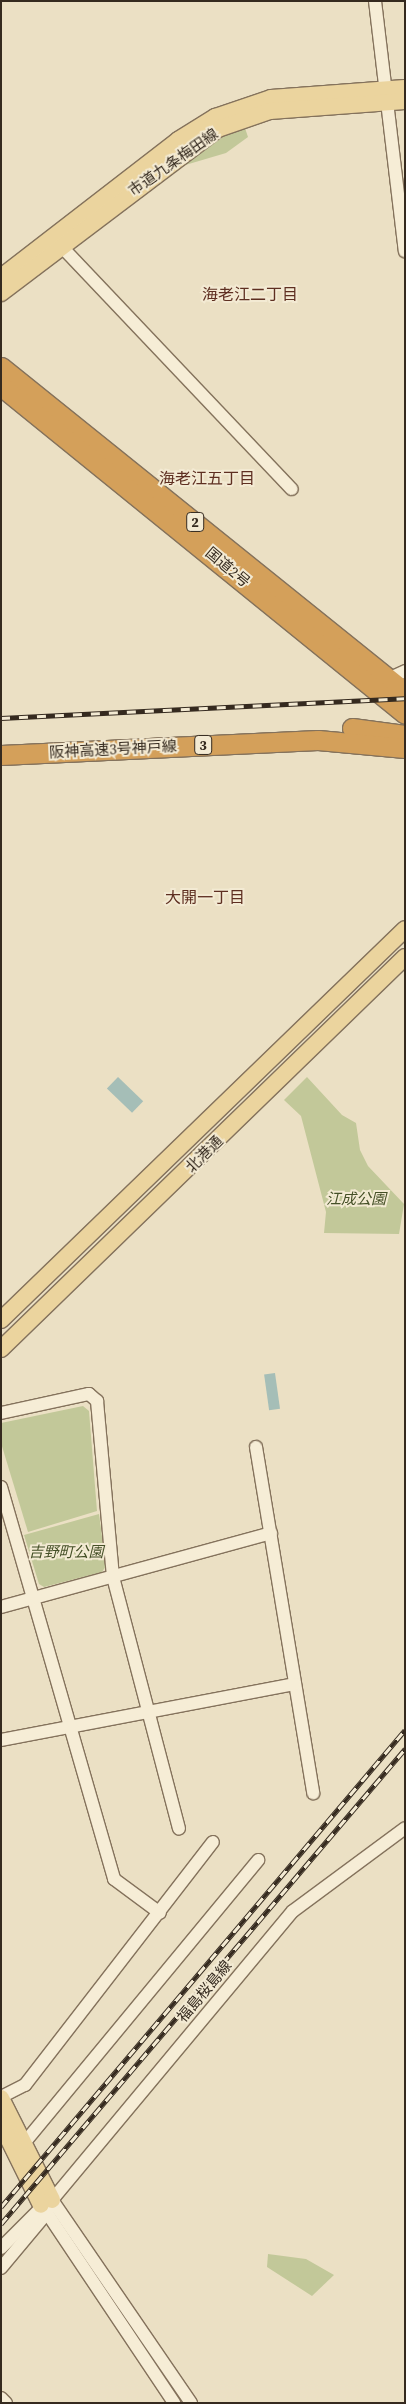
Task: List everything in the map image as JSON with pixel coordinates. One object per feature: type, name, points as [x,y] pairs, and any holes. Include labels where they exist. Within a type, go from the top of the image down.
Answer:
[{"type":"highway","name":"国道2号","points":[[1,368],[386,680],[405,692]]},
{"type":"highway","name":"国道2号","points":[[1,386],[405,714]]},
{"type":"highway","name":"阪神高速3号神戸線","points":[[1,743],[318,727],[405,735]]},
{"type":"highway","name":"阪神高速3号神戸線","points":[[1,755],[318,740],[405,748]]},
{"type":"main road","name":"市道九条梅田線","points":[[1,293],[196,143],[239,120],[270,111],[386,96],[405,88]]},
{"type":"main road","name":"市道九条梅田線","points":[[1,277],[178,140],[215,117],[271,98],[386,96],[405,101]]},
{"type":"main road","name":"北港通","points":[[1,1320],[405,929]]},
{"type":"main road","name":"北港通","points":[[1,1349],[405,956]]},
{"type":"main road","points":[[1,2098],[25,2142],[47,2206]]},
{"type":"main road","points":[[1,2124],[5,2138],[47,2206]]},
{"type":"street","points":[[374,1],[405,251]]},
{"type":"street","points":[[61,246],[292,489]]},
{"type":"street","points":[[386,680],[405,671]]},
{"type":"street","points":[[1,1413],[93,1395],[113,1577],[152,1711],[179,1828]]},
{"type":"street","points":[[256,1447],[313,1793]]},
{"type":"street","points":[[1,1487],[114,1879],[160,1913]]},
{"type":"street","points":[[1,1607],[271,1533]]},
{"type":"street","points":[[1,1740],[295,1684]]},
{"type":"street","name":"福島桜島線","points":[[1,2268],[47,2206],[292,1911],[405,1828]]},
{"type":"street","points":[[1,2098],[25,2085],[160,1913],[213,1842]]},
{"type":"street","points":[[25,2142],[258,1860]]},
{"type":"street","points":[[47,2206],[174,2403]]},
{"type":"street","points":[[47,2206],[191,2403]]},
{"type":"street","name":"福島桜島線","points":[[1,2248],[47,2206]]},
{"type":"street","points":[[1,2398],[6,2403]]},
{"type":"green space","points":[[244,125],[248,137],[226,153],[182,166],[222,134]]},
{"type":"green space","name":"江成公園","points":[[307,1077],[342,1115],[356,1123],[360,1150],[368,1166],[404,1204],[399,1234],[324,1233],[326,1212],[301,1116],[284,1100]]},
{"type":"green space","points":[[83,1406],[89,1411],[97,1511],[28,1532],[1,1443],[1,1423]]},
{"type":"green space","name":"吉野町公園","points":[[99,1514],[106,1566],[102,1572],[44,1587],[39,1584],[24,1535]]},
{"type":"green space","points":[[268,2254],[306,2259],[334,2275],[312,2296],[267,2267]]},
{"type":"water","points":[[118,1077],[143,1101],[132,1113],[107,1089]]},
{"type":"water","points":[[275,1373],[280,1409],[269,1410],[264,1375]]},
{"type":"railway","points":[[1,718],[405,698]]},
{"type":"railway","points":[[1,2207],[405,1730]]},
{"type":"railway","points":[[1,2224],[405,1749]]},
{"type":"district","name":"海老江二丁目","points":[[250,294]]},
{"type":"district","name":"海老江五丁目","points":[[207,478]]},
{"type":"district","name":"大開一丁目","points":[[205,897]]}]
